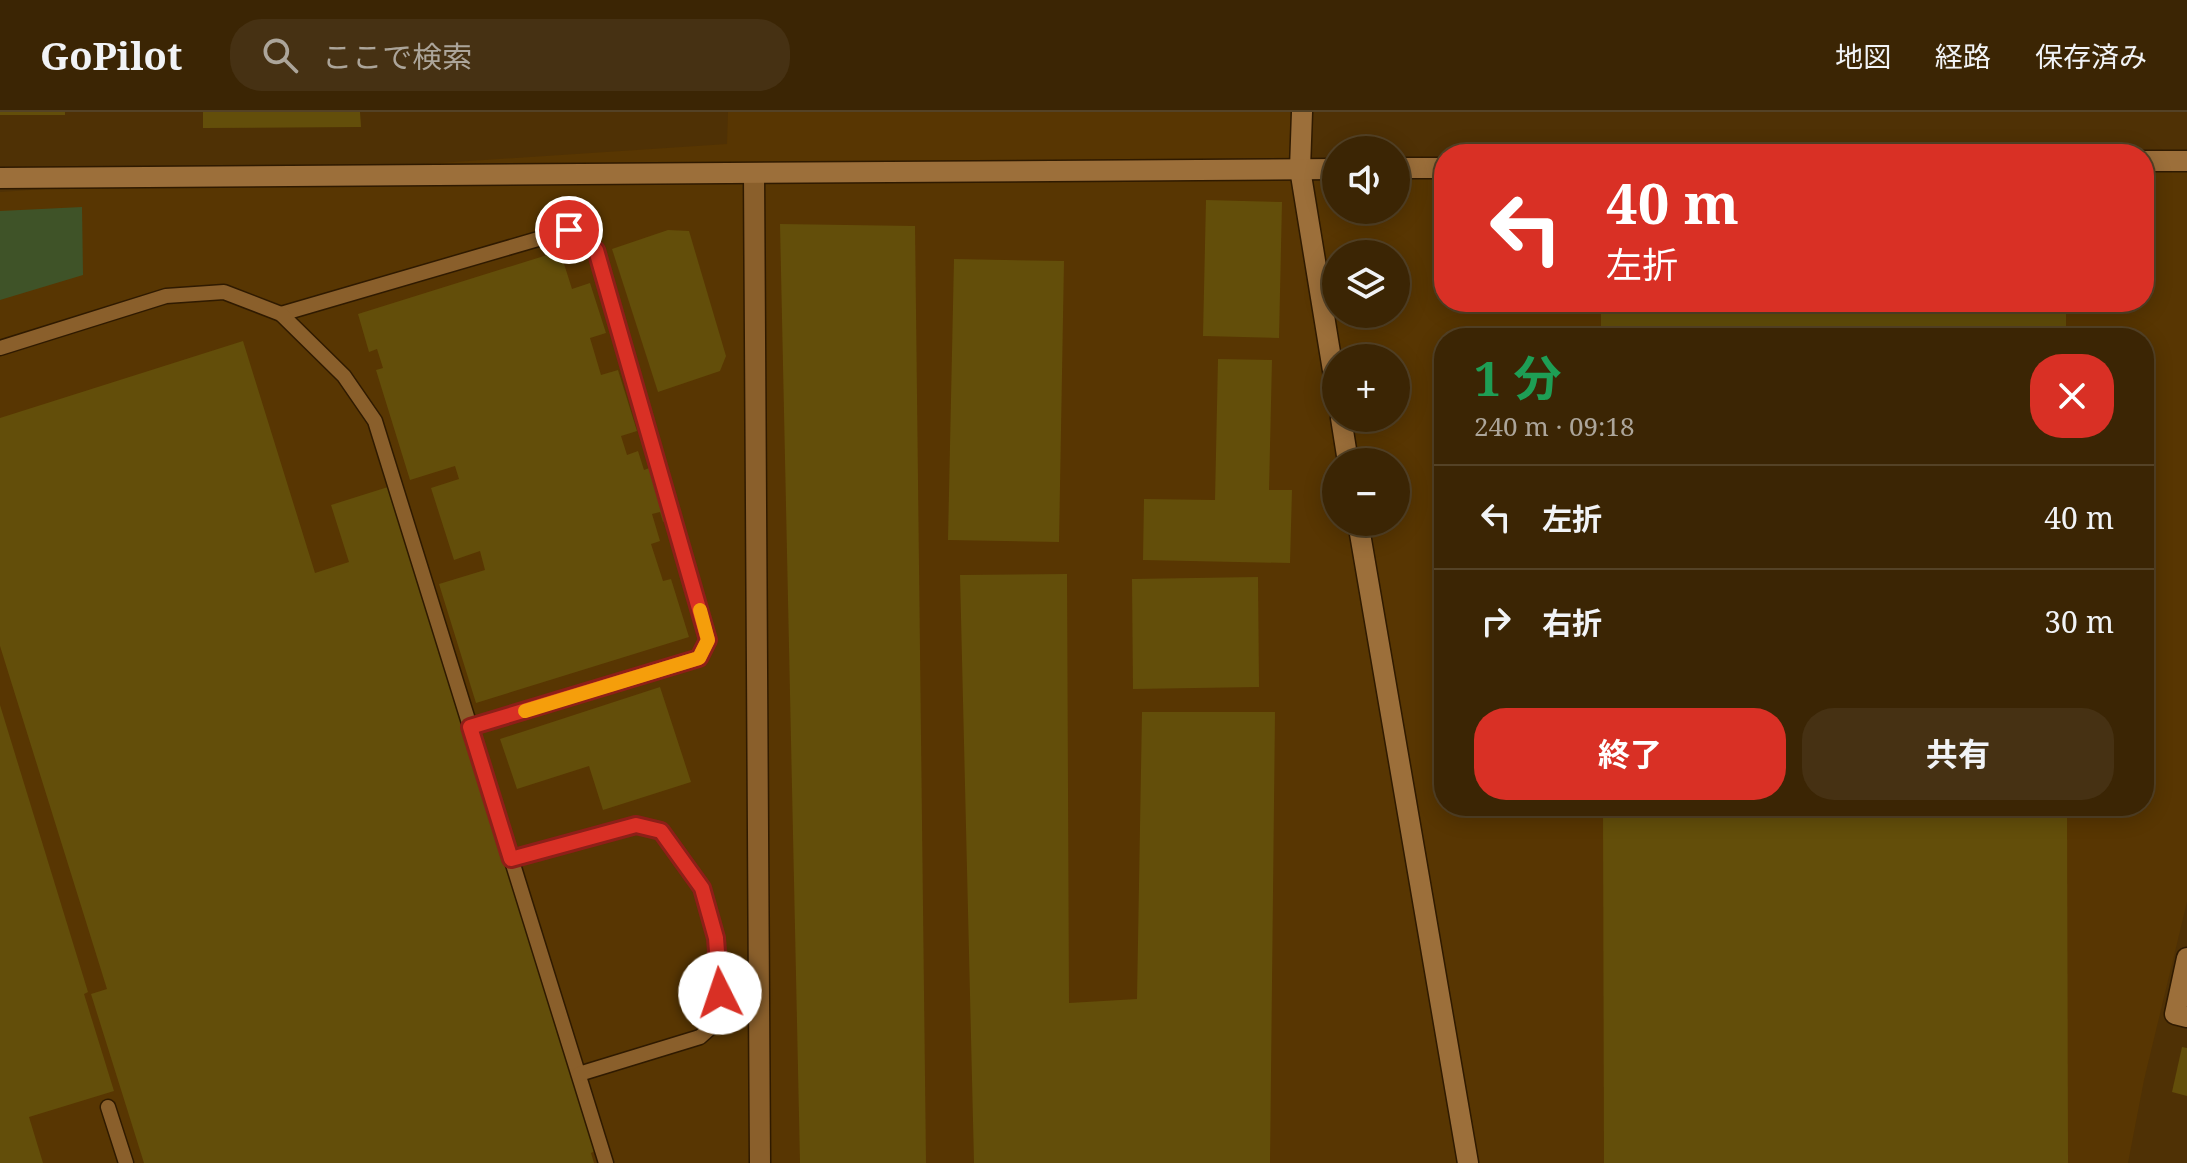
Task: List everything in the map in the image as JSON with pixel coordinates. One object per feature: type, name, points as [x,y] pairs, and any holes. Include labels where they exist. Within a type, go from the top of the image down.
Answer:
[{"type":"street","points":[[1302,112],[1300,169],[1329,344]]},
{"type":"street","points":[[2154,161],[2187,161]]},
{"type":"street","points":[[1410,168],[1434,168]]},
{"type":"street","points":[[0,178],[1322,169]]},
{"type":"street","points":[[754,174],[760,1163]]},
{"type":"street","points":[[1360,536],[1468,1163]]},
{"type":"street","points":[[2187,958],[2175,1014],[2187,1017]]},
{"type":"lane","points":[[281,314],[569,230],[596,250],[708,640],[699,658],[470,727]]},
{"type":"lane","points":[[0,348],[166,296],[224,292],[281,314],[344,376],[375,421],[606,1163]]},
{"type":"lane","points":[[511,859],[636,825],[661,831],[702,888],[716,938],[719,1020],[700,1037],[579,1074]]},
{"type":"lane","points":[[108,1107],[126,1163]]},
{"type":"shaded area","points":[[728,112],[1302,112],[1300,169],[1322,169],[1322,224],[1410,224],[1410,169],[1434,168],[1434,312],[2154,312],[2154,162],[2187,161],[2187,902],[2144,1080],[2128,1163],[0,1163],[0,192],[727,144]]},
{"type":"green space","points":[[82,207],[83,275],[0,300],[0,211]]},
{"type":"building","points":[[0,112],[65,112],[65,115],[0,115]]},
{"type":"building","points":[[203,112],[360,112],[361,127],[203,128]]},
{"type":"building","points":[[1206,200],[1282,202],[1279,338],[1203,336]]},
{"type":"building","points":[[780,224],[915,226],[926,1163],[800,1163]]},
{"type":"building","points":[[668,230],[689,231],[726,356],[720,371],[658,392],[612,249]]},
{"type":"building","points":[[560,251],[572,289],[590,283],[606,333],[590,338],[601,375],[618,370],[637,431],[621,436],[627,455],[638,451],[644,470],[652,467],[668,520],[663,522],[660,512],[652,514],[660,541],[651,544],[663,581],[671,579],[689,637],[476,703],[439,584],[485,570],[480,551],[454,560],[431,488],[459,479],[455,466],[410,480],[376,370],[383,368],[377,349],[369,352],[358,314]]},
{"type":"building","points":[[954,259],[1064,261],[1059,542],[948,540]]},
{"type":"building","points":[[1601,312],[2066,312],[2066,328],[1601,328]]},
{"type":"building","points":[[243,341],[315,573],[349,562],[331,505],[388,487],[595,1151],[591,1153],[594,1163],[144,1163],[91,994],[107,989],[0,646],[0,418]]},
{"type":"building","points":[[1218,359],[1272,360],[1269,490],[1292,490],[1290,563],[1143,560],[1144,499],[1215,500]]},
{"type":"building","points":[[1067,574],[1069,1003],[1137,999],[1142,712],[1275,712],[1270,1163],[974,1163],[960,575]]},
{"type":"building","points":[[1258,577],[1259,687],[1133,689],[1132,579]]},
{"type":"building","points":[[660,687],[691,782],[603,810],[589,766],[517,789],[500,739]]},
{"type":"building","points":[[0,705],[88,992],[84,994],[114,1091],[29,1117],[43,1163],[0,1163]]},
{"type":"building","points":[[1603,816],[2067,816],[2068,1163],[1604,1163]]},
{"type":"building","points":[[2182,1047],[2187,1048],[2187,1096],[2172,1092]]},
{"type":"slow traffic","points":[[525,711],[699,658],[708,640],[700,610]]},
{"type":"route","points":[[569,230],[596,250],[708,640],[699,658],[470,727],[511,859],[636,825],[661,831],[702,888],[716,938],[720,993]]}]
